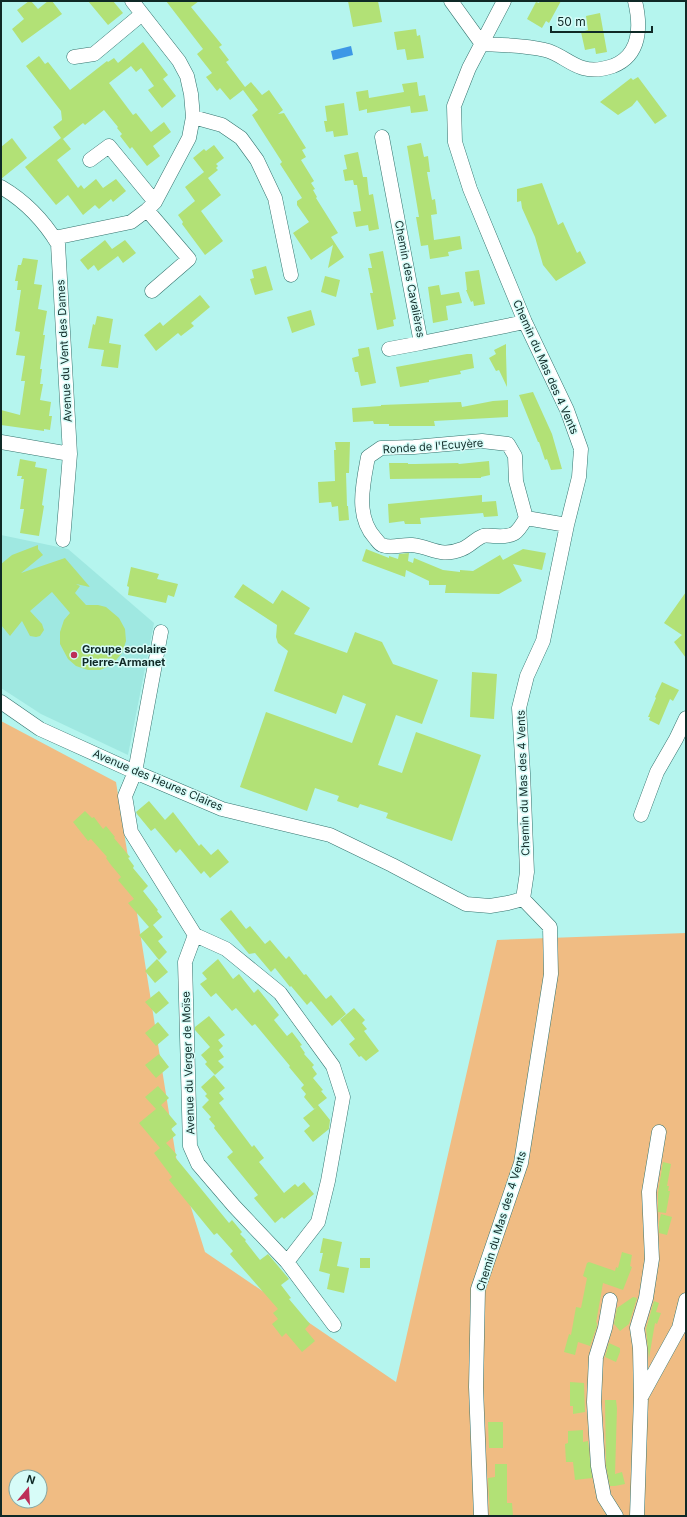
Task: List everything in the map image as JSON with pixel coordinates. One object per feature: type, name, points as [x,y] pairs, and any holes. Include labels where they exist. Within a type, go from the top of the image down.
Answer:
[{"type":"street","points":[[54,238],[131,222],[151,206],[189,138],[193,117],[191,94],[187,76],[179,61],[132,1]]},
{"type":"street","points":[[451,1],[482,44],[530,46],[553,51],[569,62],[585,68],[604,69],[622,62],[634,50],[638,35],[635,1]]},
{"type":"street","name":"Chemin du Mas des 4 Vents","points":[[481,1516],[476,1388],[478,1289],[521,1163],[551,974],[550,927],[523,898],[527,872],[519,708],[528,676],[543,641],[566,525],[579,477],[582,449],[567,410],[525,322],[470,189],[455,142],[454,106],[469,68],[504,1]]},
{"type":"street","points":[[74,56],[94,54],[142,14]]},
{"type":"street","points":[[193,117],[222,125],[242,138],[257,160],[275,198],[291,275]]},
{"type":"street","name":"Chemin des Cavalières","points":[[382,137],[421,343],[525,322]]},
{"type":"street","points":[[90,160],[109,146],[189,259],[152,292]]},
{"type":"street","name":"Avenue du Vent des Dames","points":[[1,187],[14,195],[46,224],[58,244],[70,454],[63,540]]},
{"type":"street","points":[[389,349],[421,343]]},
{"type":"street","name":"Ronde de l'Ecuyère","points":[[482,441],[508,444],[515,456],[516,481],[526,518],[518,532],[507,536],[484,536],[463,549],[450,553],[436,552],[423,547],[409,545],[396,547],[381,545],[370,532],[362,514],[363,484],[368,457],[381,448],[414,447],[482,441]]},
{"type":"street","points":[[1,442],[70,454]]},
{"type":"street","points":[[526,518],[566,525]]},
{"type":"street","points":[[161,632],[136,772],[125,796],[131,832],[195,935],[226,949],[280,993],[332,1066],[343,1097],[328,1181],[318,1222],[287,1262]]},
{"type":"street","name":"Avenue des Heures Claires","points":[[1,702],[40,728],[136,772],[222,809],[330,835],[392,865],[466,904],[490,906],[508,903],[523,898]]},
{"type":"street","points":[[641,815],[657,772],[686,718]]},
{"type":"street","name":"Avenue du Verger de Moïse","points":[[195,935],[185,962],[190,1146],[198,1164],[234,1206],[287,1262],[334,1325]]},
{"type":"street","points":[[637,1516],[641,1397],[640,1348],[637,1328],[646,1298],[652,1259],[650,1192],[659,1132]]},
{"type":"street","points":[[610,1300],[605,1328],[596,1357],[594,1402],[598,1466],[604,1497],[616,1516]]},
{"type":"street","points":[[641,1397],[679,1328],[686,1300]]},
{"type":"shaded area","name":"Groupe scolaire Pierre-Armanet","points":[[1,535],[68,549],[154,623],[128,755],[41,714],[1,688]]},
{"type":"shaded area","points":[[1,721],[116,782],[177,1163],[205,1252],[396,1382],[497,940],[686,933],[686,1516],[1,1516]]},
{"type":"water","points":[[351,46],[353,55],[333,60],[331,51]]},
{"type":"building","points":[[31,1],[38,9],[48,1],[52,1],[62,14],[22,43],[12,29],[24,19],[17,10]]},
{"type":"building","points":[[88,1],[113,1],[123,13],[108,25]]},
{"type":"building","points":[[166,1],[199,1],[191,7],[222,45],[219,47],[229,60],[226,62],[245,87],[251,82],[262,95],[269,90],[283,110],[278,114],[284,113],[306,148],[302,150],[306,157],[301,160],[314,181],[311,183],[315,189],[313,190],[317,197],[316,198],[338,233],[331,237],[344,257],[328,268],[333,245],[311,260],[293,233],[309,222],[297,205],[297,201],[302,198],[280,164],[282,162],[252,115],[258,110],[243,90],[230,100],[220,88],[217,91],[206,77],[212,73],[197,54],[203,49]]},
{"type":"building","points":[[348,1],[378,1],[382,22],[353,27]]},
{"type":"building","points":[[540,1],[561,1],[549,23],[546,21],[542,28],[527,19],[536,2],[539,3]]},
{"type":"building","points":[[600,13],[607,52],[596,54],[595,48],[585,50],[581,32],[588,30],[586,16]]},
{"type":"building","points":[[416,29],[417,36],[420,35],[424,58],[407,60],[405,49],[397,50],[394,32]]},
{"type":"building","points":[[143,42],[168,75],[163,79],[176,96],[162,108],[148,90],[154,86],[141,68],[136,72],[131,66],[109,83],[133,115],[136,113],[151,132],[164,122],[171,132],[153,146],[160,156],[147,166],[132,147],[130,149],[120,136],[122,134],[117,128],[118,127],[104,110],[85,125],[83,123],[63,139],[71,149],[57,160],[78,188],[81,185],[84,189],[96,179],[103,188],[116,179],[126,191],[113,202],[111,199],[99,209],[95,205],[83,215],[68,195],[56,205],[25,167],[61,138],[53,127],[62,120],[61,111],[26,66],[39,56],[45,64],[48,62],[70,90],[107,61],[108,62],[114,58],[118,63]]},
{"type":"building","points":[[638,77],[667,116],[655,124],[637,100],[632,106],[618,115],[600,102],[631,78],[633,80]]},
{"type":"building","points":[[417,82],[419,96],[425,95],[428,111],[411,113],[410,106],[367,113],[367,109],[359,111],[356,92],[368,90],[369,98],[404,92],[402,84]]},
{"type":"building","points":[[344,103],[348,135],[334,137],[333,131],[326,132],[324,121],[327,121],[325,106]]},
{"type":"building","points":[[12,138],[27,158],[1,179],[1,147]]},
{"type":"building","points":[[421,143],[424,157],[428,156],[430,172],[427,172],[432,200],[435,199],[437,214],[431,215],[434,240],[460,236],[462,249],[448,252],[449,256],[430,259],[428,245],[421,246],[416,217],[419,217],[407,146]]},
{"type":"building","points":[[214,145],[224,158],[216,164],[218,166],[216,168],[218,170],[208,178],[221,195],[201,211],[223,241],[205,255],[182,224],[183,222],[178,215],[195,201],[185,187],[204,172],[193,158],[204,149],[206,151]]},
{"type":"building","points":[[358,152],[363,177],[367,177],[369,195],[373,194],[379,229],[369,231],[368,225],[356,227],[353,212],[361,211],[357,185],[354,185],[353,180],[345,181],[343,170],[347,169],[344,155]]},
{"type":"building","points":[[542,183],[558,225],[563,222],[577,253],[580,251],[586,263],[556,281],[543,265],[535,237],[522,208],[521,201],[517,202],[517,189]]},
{"type":"building","points":[[105,240],[112,249],[125,240],[136,253],[123,263],[118,256],[98,271],[94,265],[88,270],[80,260]]},
{"type":"building","points":[[383,251],[396,319],[393,320],[394,326],[377,330],[370,293],[373,293],[368,268],[372,268],[369,254]]},
{"type":"building","points":[[23,258],[38,260],[34,284],[42,285],[38,309],[47,311],[40,369],[42,369],[40,384],[43,384],[40,400],[51,402],[49,416],[52,416],[50,430],[44,429],[44,431],[1,425],[1,410],[20,415],[25,381],[21,381],[25,356],[16,355],[20,332],[15,331],[21,290],[17,290],[18,281],[15,281],[18,265],[21,265]]},
{"type":"building","points":[[266,266],[273,290],[255,295],[250,279],[254,278],[252,270]]},
{"type":"building","points":[[479,270],[485,304],[474,306],[473,301],[471,302],[466,290],[465,272]]},
{"type":"building","points":[[325,276],[340,280],[336,297],[321,292]]},
{"type":"building","points":[[439,285],[441,295],[459,292],[462,303],[446,306],[448,320],[433,323],[428,287]]},
{"type":"building","points":[[200,295],[210,307],[191,323],[194,326],[181,336],[178,333],[156,351],[144,335],[160,322],[163,326]]},
{"type":"building","points":[[311,310],[315,325],[292,333],[287,317]]},
{"type":"building","points":[[97,316],[113,319],[109,343],[121,345],[118,368],[101,366],[104,350],[88,348],[93,324],[95,325]]},
{"type":"building","points":[[506,344],[507,387],[499,370],[496,371],[489,358],[496,354],[494,350]]},
{"type":"building","points":[[369,347],[376,383],[361,386],[358,372],[355,372],[352,358],[359,356],[358,349]]},
{"type":"building","points":[[472,354],[474,368],[460,371],[461,374],[400,387],[396,367]]},
{"type":"building","points":[[533,392],[552,434],[562,469],[551,470],[547,459],[545,460],[519,395]]},
{"type":"building","points":[[508,400],[508,417],[434,421],[435,426],[389,426],[389,424],[374,424],[373,421],[353,422],[352,408],[381,405],[461,402],[462,407],[493,401]]},
{"type":"building","points":[[335,442],[350,442],[349,473],[346,473],[349,520],[339,521],[338,506],[332,507],[331,502],[319,503],[318,482],[335,481]]},
{"type":"building","points":[[20,459],[36,462],[35,467],[47,469],[42,505],[44,506],[39,536],[20,533],[24,509],[20,509],[24,479],[21,479],[22,476],[17,476]]},
{"type":"building","points":[[489,461],[490,475],[481,478],[390,479],[389,463],[459,464]]},
{"type":"building","points":[[482,495],[482,502],[496,501],[498,516],[484,517],[483,513],[420,518],[421,524],[405,524],[404,521],[389,523],[388,504]]},
{"type":"building","points":[[38,545],[38,549],[43,555],[21,573],[65,558],[90,587],[76,584],[80,586],[75,593],[86,605],[106,607],[119,618],[125,629],[126,641],[122,653],[112,665],[100,670],[88,670],[76,666],[68,659],[60,644],[60,632],[64,620],[70,613],[52,592],[30,611],[42,624],[44,630],[40,636],[30,636],[22,621],[10,636],[1,625],[1,564],[12,555]]},
{"type":"building","points":[[366,549],[389,558],[389,556],[398,559],[399,554],[409,553],[408,561],[413,563],[414,558],[443,570],[460,572],[460,570],[473,571],[500,555],[503,560],[523,549],[546,553],[542,570],[513,564],[522,581],[499,594],[445,593],[446,585],[429,585],[429,581],[406,570],[405,577],[362,561]]},
{"type":"building","points":[[131,567],[159,574],[157,579],[178,584],[174,597],[168,595],[166,603],[128,595],[129,587],[127,586]]},
{"type":"building","points":[[243,584],[273,604],[282,590],[310,608],[294,634],[347,653],[355,632],[382,642],[393,664],[438,680],[422,724],[396,715],[378,765],[402,773],[416,732],[481,755],[452,841],[386,818],[388,813],[360,804],[358,808],[337,801],[339,796],[315,788],[307,811],[240,787],[266,712],[352,743],[366,704],[343,695],[336,714],[274,691],[288,651],[278,643],[276,637],[277,625],[234,597]]},
{"type":"building","points":[[686,592],[686,658],[674,642],[682,635],[664,623]]},
{"type":"building","points":[[472,672],[497,674],[494,719],[470,717]]},
{"type":"building","points":[[662,682],[679,690],[673,701],[670,699],[659,725],[649,720],[650,717],[648,717]]},
{"type":"building","points":[[149,801],[165,820],[173,812],[199,846],[201,844],[211,855],[218,849],[229,862],[210,878],[204,871],[201,874],[180,849],[176,853],[155,828],[151,831],[137,814],[136,812]]},
{"type":"building","points":[[85,811],[92,818],[94,817],[103,829],[106,826],[130,857],[128,858],[134,866],[133,868],[148,886],[143,891],[162,917],[153,925],[163,937],[158,941],[167,952],[159,960],[139,935],[149,927],[128,903],[134,899],[118,880],[121,877],[106,858],[107,857],[91,839],[88,841],[73,822]]},
{"type":"building","points":[[231,910],[246,929],[250,926],[265,944],[270,940],[286,959],[289,956],[326,999],[331,995],[346,1014],[332,1026],[311,1001],[307,1005],[275,968],[271,972],[255,953],[249,954],[220,919]]},
{"type":"building","points":[[157,959],[168,972],[155,983],[145,971]]},
{"type":"building","points":[[218,959],[233,979],[239,974],[254,993],[258,989],[279,1015],[274,1020],[287,1036],[292,1032],[302,1045],[300,1046],[305,1053],[304,1054],[314,1065],[312,1067],[317,1074],[313,1078],[323,1090],[321,1091],[327,1098],[318,1105],[330,1120],[329,1129],[313,1142],[304,1131],[310,1126],[303,1118],[317,1107],[314,1109],[304,1097],[306,1094],[301,1088],[304,1085],[255,1024],[252,1026],[236,1008],[232,1011],[216,993],[211,997],[200,984],[207,979],[202,973]]},
{"type":"building","points":[[159,991],[169,1003],[156,1014],[145,1002]]},
{"type":"building","points":[[354,1008],[365,1020],[362,1023],[367,1029],[364,1031],[379,1051],[366,1061],[361,1056],[359,1057],[349,1044],[355,1039],[340,1020]]},
{"type":"building","points":[[209,1016],[225,1035],[218,1040],[223,1046],[219,1050],[224,1057],[218,1061],[224,1067],[215,1075],[205,1064],[207,1062],[201,1055],[210,1047],[195,1030],[195,1027]]},
{"type":"building","points":[[158,1022],[169,1035],[156,1046],[145,1033]]},
{"type":"building","points":[[159,1054],[169,1067],[156,1078],[145,1065]]},
{"type":"building","points":[[214,1075],[225,1088],[219,1093],[224,1099],[219,1103],[252,1147],[254,1145],[264,1158],[259,1162],[284,1193],[295,1184],[298,1187],[304,1182],[314,1194],[284,1219],[282,1217],[275,1223],[254,1198],[258,1195],[227,1157],[233,1152],[214,1128],[215,1126],[209,1119],[211,1117],[202,1107],[209,1100],[205,1096],[207,1094],[201,1087]]},
{"type":"building","points":[[158,1086],[169,1098],[161,1105],[177,1124],[171,1129],[176,1135],[166,1143],[177,1155],[175,1157],[229,1223],[232,1220],[242,1232],[240,1234],[260,1260],[268,1254],[289,1279],[281,1285],[291,1298],[289,1299],[310,1324],[305,1329],[315,1341],[302,1352],[286,1333],[282,1337],[272,1324],[278,1319],[273,1313],[278,1309],[230,1254],[233,1251],[217,1233],[214,1235],[169,1180],[172,1177],[154,1153],[160,1148],[139,1123],[156,1109],[145,1097]]},
{"type":"building","points":[[663,1162],[671,1164],[667,1186],[669,1186],[668,1191],[670,1191],[666,1213],[658,1212],[658,1193]]},
{"type":"building","points":[[661,1214],[672,1217],[667,1235],[659,1233]]},
{"type":"building","points":[[323,1238],[342,1242],[337,1266],[349,1268],[344,1293],[327,1289],[330,1274],[319,1271],[323,1253],[320,1253]]},
{"type":"building","points":[[622,1252],[632,1255],[630,1266],[632,1267],[623,1290],[603,1283],[596,1323],[597,1322],[597,1326],[590,1346],[578,1342],[575,1355],[564,1352],[569,1334],[571,1335],[576,1307],[581,1308],[587,1278],[583,1276],[587,1263],[589,1262],[615,1271],[616,1267],[618,1268]]},
{"type":"building","points":[[360,1258],[370,1258],[370,1268],[360,1268]]},
{"type":"building","points":[[633,1297],[637,1298],[629,1324],[620,1331],[614,1324],[617,1308]]},
{"type":"building","points":[[654,1301],[659,1303],[656,1312],[661,1313],[657,1324],[655,1323],[649,1358],[646,1329]]},
{"type":"building","points":[[609,1343],[620,1348],[616,1362],[605,1357]]},
{"type":"building","points":[[570,1382],[584,1383],[585,1412],[573,1414],[573,1406],[570,1406]]},
{"type":"building","points":[[605,1400],[616,1400],[617,1408],[615,1474],[622,1472],[625,1484],[615,1486],[610,1486],[606,1465]]},
{"type":"building","points":[[488,1422],[503,1422],[503,1448],[489,1448]]},
{"type":"building","points":[[583,1430],[583,1442],[588,1441],[592,1478],[575,1480],[573,1462],[566,1462],[565,1444],[568,1443],[568,1431]]},
{"type":"building","points":[[495,1464],[507,1464],[507,1503],[512,1503],[513,1516],[490,1516],[488,1478],[495,1477]]},
{"type":"place","name":"Groupe scolaire Pierre-Armanet","points":[[74,655]]}]
